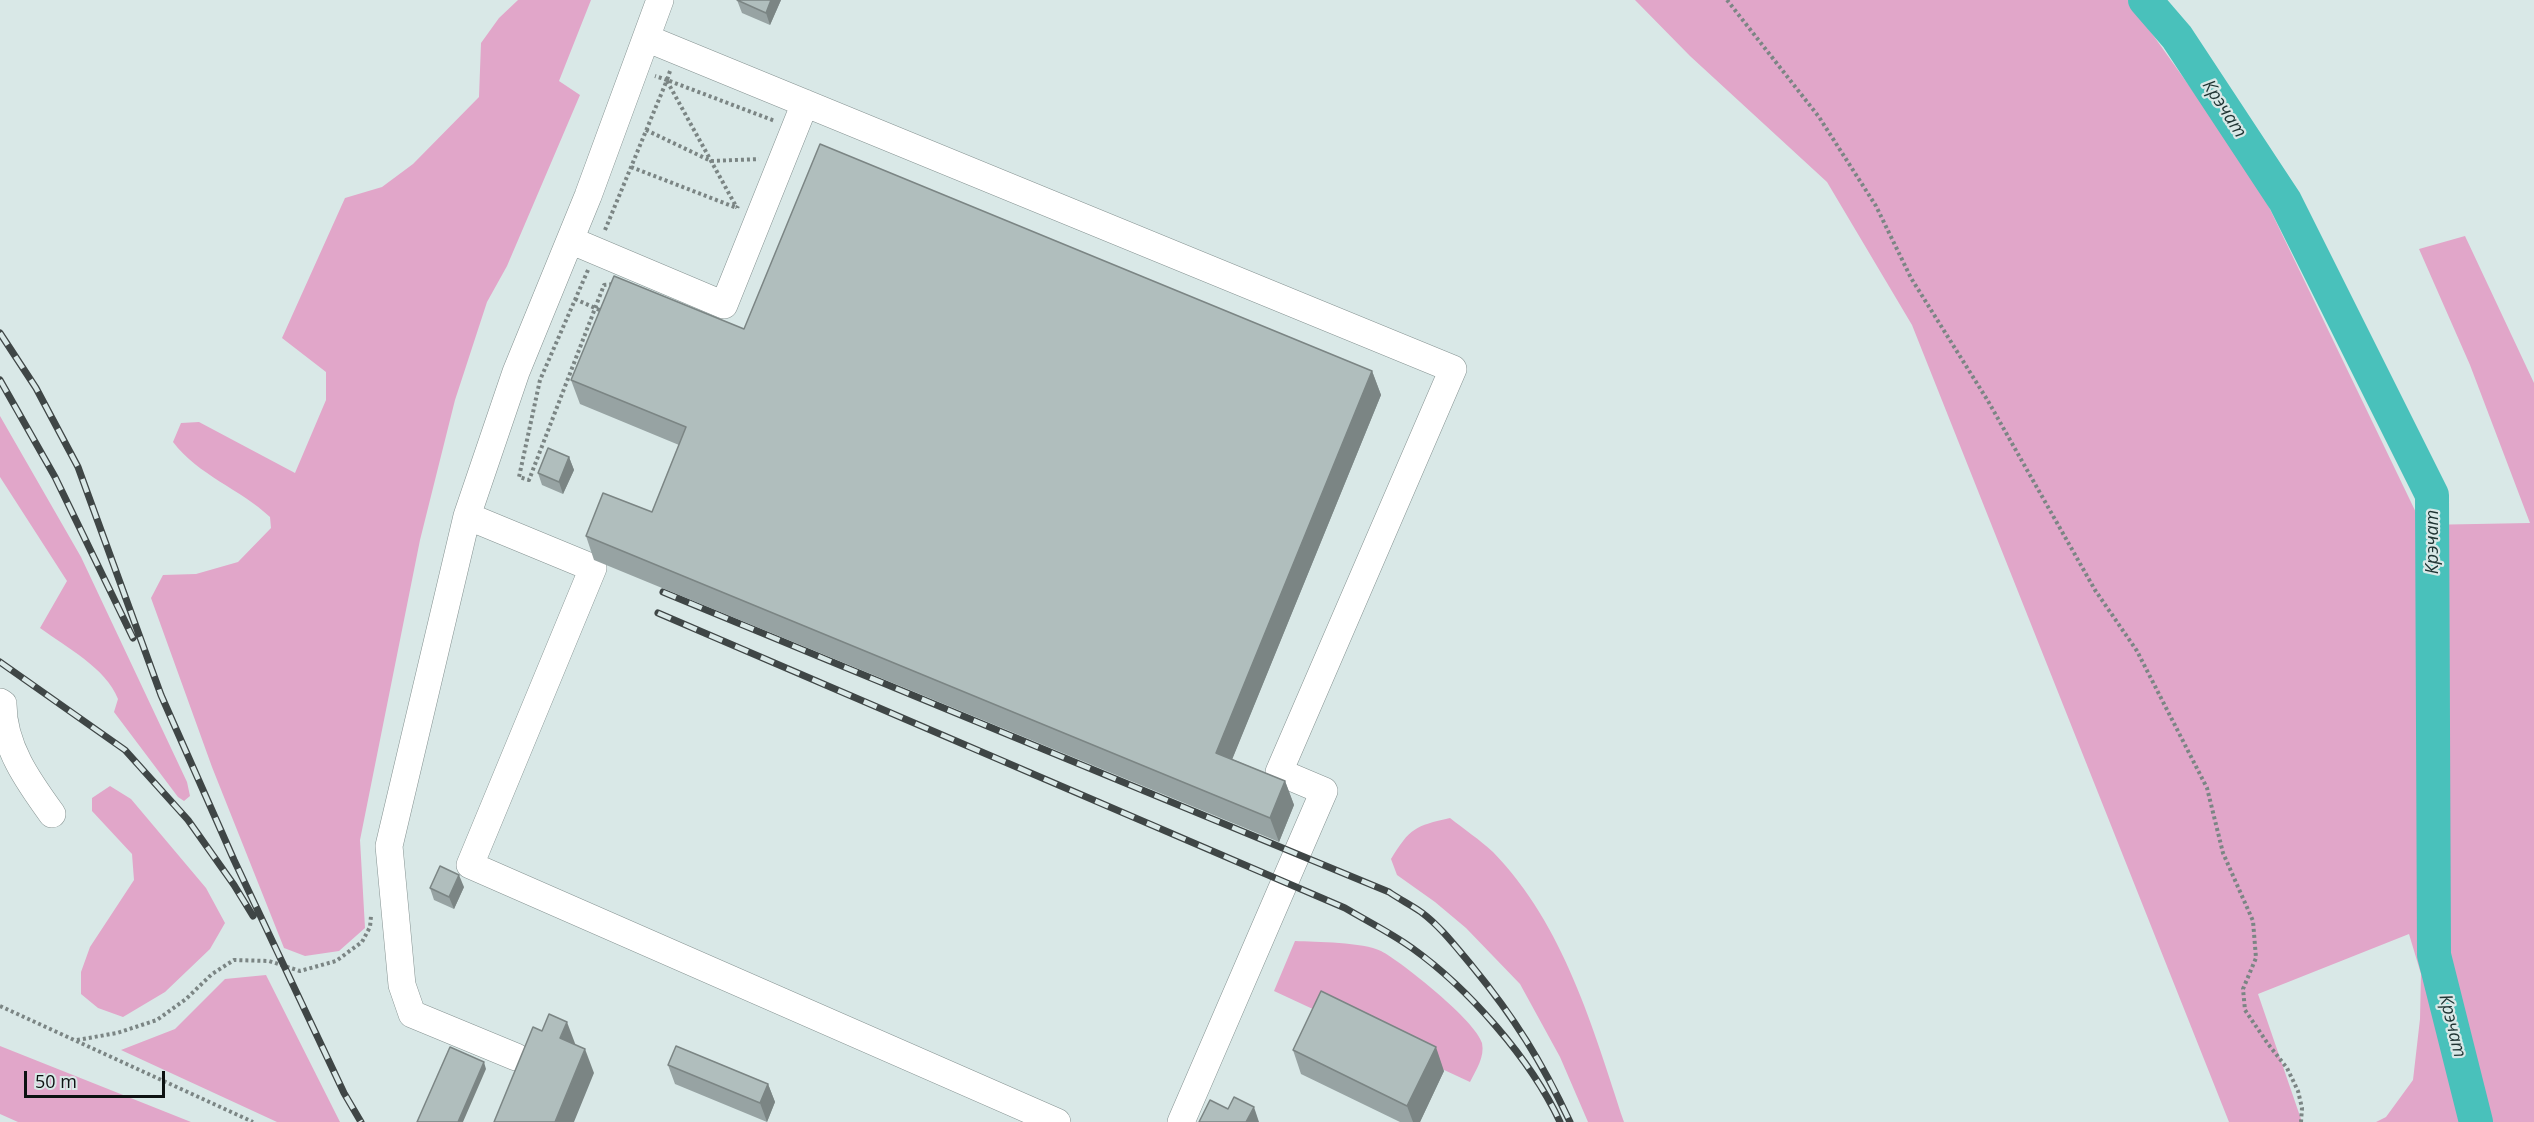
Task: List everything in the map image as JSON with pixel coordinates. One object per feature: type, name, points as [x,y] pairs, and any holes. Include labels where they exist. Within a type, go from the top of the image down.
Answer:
[{"type":"lane","points":[[516,1057],[412,1014],[402,986],[389,846],[467,516],[516,372],[570,240],[660,0]]},
{"type":"lane","points":[[646,38],[1453,369],[1280,771],[1324,791],[1181,1122]]},
{"type":"lane","points":[[570,240],[724,305],[805,103]]},
{"type":"lane","points":[[467,516],[593,568],[470,865],[1057,1122]]},
{"type":"lane","points":[[0,702],[3,704],[3,724],[24,775],[52,814]]},
{"type":"path","points":[[1727,0],[1819,117],[1876,206],[1911,278],[1988,401],[2095,590],[2137,651],[2207,788],[2223,853],[2253,921],[2256,958],[2243,990],[2245,1010],[2287,1068],[2300,1099],[2301,1122]]},
{"type":"path","points":[[678,51],[667,80],[752,235]]},
{"type":"path","points":[[667,80],[776,121],[772,131]]},
{"type":"path","points":[[646,130],[711,161],[759,159]]},
{"type":"path","points":[[755,169],[763,150]]},
{"type":"path","points":[[631,167],[737,208]]},
{"type":"path","points":[[737,208],[742,199]]},
{"type":"path","points":[[575,299],[605,313]]},
{"type":"path","points":[[76,1040],[117,1033],[156,1020],[186,999],[212,974],[234,960],[269,961],[300,971],[336,961],[362,942],[370,927],[372,911]]},
{"type":"path","points":[[0,1005],[253,1122]]},
{"type":"shaded area","points":[[518,0],[591,0],[559,81],[580,95],[507,266],[487,302],[455,400],[420,540],[360,840],[365,928],[339,951],[305,956],[284,948],[212,767],[151,598],[163,575],[196,574],[238,562],[271,528],[270,517],[246,498],[194,464],[173,442],[181,423],[199,422],[295,473],[326,400],[326,372],[282,338],[345,198],[382,187],[413,164],[479,97],[481,43],[499,18]]},
{"type":"shaded area","points":[[1635,0],[2128,0],[2255,178],[2422,525],[2530,523],[2470,365],[2419,249],[2465,236],[2534,383],[2534,1122],[2376,1122],[2386,1117],[2413,1080],[2420,1019],[2421,974],[2409,934],[2258,994],[2302,1122],[2229,1122],[1912,325],[1827,182],[1690,56]]},
{"type":"shaded area","points":[[0,416],[81,557],[187,782],[190,796],[184,801],[178,797],[114,712],[118,699],[104,678],[84,659],[40,628],[67,581],[0,477]]},
{"type":"shaded area","points":[[110,786],[131,799],[206,888],[225,923],[210,949],[165,992],[123,1017],[98,1008],[81,994],[81,972],[90,947],[134,880],[132,854],[92,811],[92,798]]},
{"type":"shaded area","points":[[1450,818],[1493,852],[1518,881],[1539,912],[1574,979],[1624,1122],[1588,1122],[1560,1057],[1520,984],[1466,928],[1397,875],[1391,859],[1403,841],[1421,826]]},
{"type":"shaded area","points":[[1295,941],[1339,943],[1373,948],[1391,957],[1421,979],[1467,1021],[1482,1043],[1481,1058],[1470,1082],[1274,991]]},
{"type":"shaded area","points":[[266,975],[340,1122],[277,1122],[121,1050],[175,1029],[225,979]]},
{"type":"shaded area","points":[[0,1046],[191,1122],[18,1122],[0,1114]]},
{"type":"building","points":[[737,0],[771,0],[766,13]]},
{"type":"building","points":[[820,144],[1372,371],[1216,753],[1285,781],[1270,818],[586,536],[603,493],[652,512],[686,427],[571,380],[614,276],[744,329]]},
{"type":"building","points":[[548,448],[569,457],[559,482],[538,473]]},
{"type":"building","points":[[440,866],[459,875],[449,897],[430,888]]},
{"type":"building","points":[[1321,991],[1436,1047],[1407,1106],[1293,1050]]},
{"type":"building","points":[[549,1014],[567,1022],[560,1038],[585,1049],[555,1122],[494,1122],[533,1027],[542,1031]]},
{"type":"building","points":[[676,1046],[768,1084],[760,1103],[668,1065]]},
{"type":"building","points":[[450,1047],[484,1062],[458,1122],[417,1122]]},
{"type":"building","points":[[1234,1097],[1254,1107],[1246,1122],[1199,1122],[1210,1100],[1228,1109]]},
{"type":"waterway","name":"Крэчат","points":[[2145,0],[2177,37],[2285,201],[2432,495],[2434,955],[2476,1122]]},
{"type":"railway","points":[[0,333],[36,388],[78,467],[161,695],[234,860],[344,1093],[361,1122]]},
{"type":"railway","points":[[0,380],[55,477],[133,638]]},
{"type":"railway","points":[[663,592],[1389,892],[1421,912],[1435,924],[1487,985],[1526,1041],[1549,1079],[1570,1122]]},
{"type":"railway","points":[[658,613],[1345,908],[1412,948],[1455,983],[1496,1026],[1515,1050],[1533,1074],[1560,1122]]},
{"type":"railway","points":[[0,662],[125,750],[188,820],[253,916]]}]
